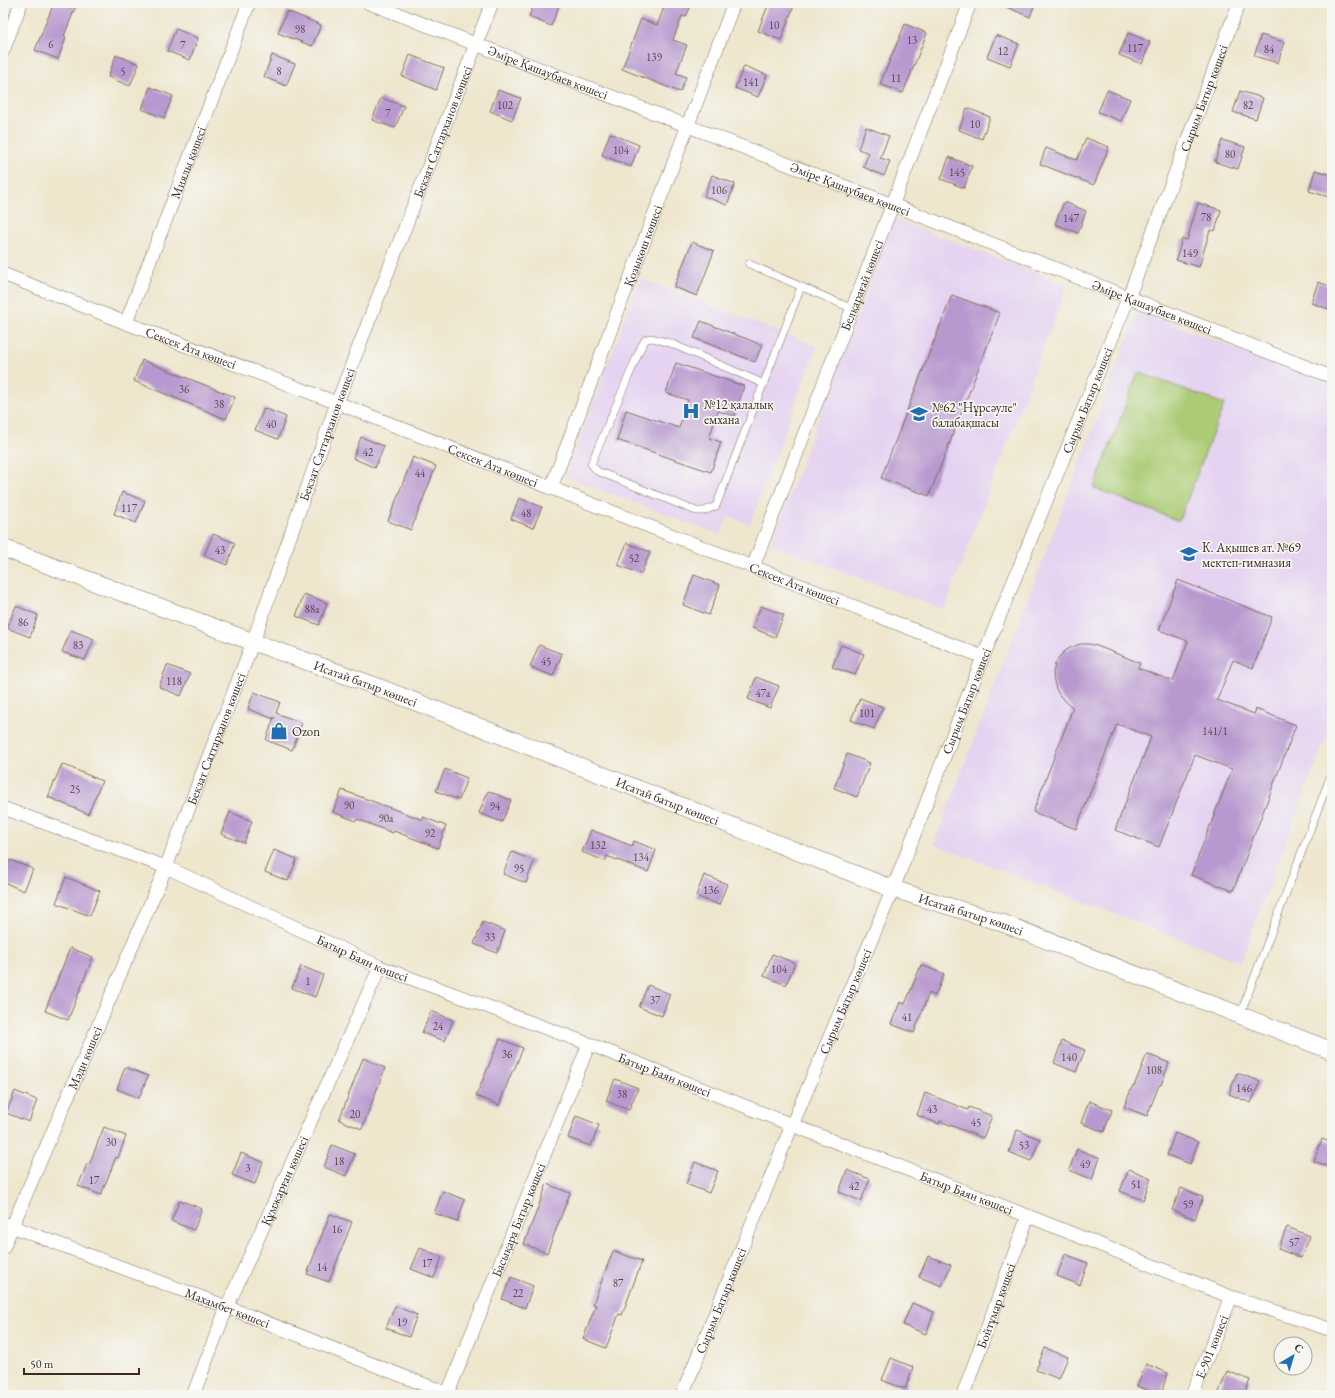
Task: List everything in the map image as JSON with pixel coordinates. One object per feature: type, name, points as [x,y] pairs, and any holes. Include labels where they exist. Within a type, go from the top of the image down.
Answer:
[{"type":"street","points":[[3,50],[21,3]]},
{"type":"street","name":"Миялы көшесі","points":[[126,322],[248,3]]},
{"type":"street","name":"Әміре Қашаубаев көшесі","points":[[369,3],[1129,296],[1332,377]]},
{"type":"street","name":"Бекзат Саттарханов көшесі","points":[[166,867],[254,642],[337,403],[492,3]]},
{"type":"street","name":"Қозыкөш көшесі","points":[[551,488],[734,3]]},
{"type":"street","name":"Белқарағай көшесі","points":[[753,567],[970,3]]},
{"type":"street","name":"Сырым Батыр көшесі","points":[[682,1395],[792,1125],[893,889],[983,657],[1129,296],[1239,3]]},
{"type":"street","name":"Сексек Ата көшесі","points":[[3,274],[337,403],[983,657]]},
{"type":"street","name":"Исатай батыр көшесі","points":[[3,548],[370,684],[893,889],[1000,922],[1332,1051]]},
{"type":"street","name":"Батыр Баян көшесі","points":[[3,808],[166,867],[380,967],[590,1044],[792,1125],[1028,1216],[1230,1298],[1332,1330]]},
{"type":"street","name":"Мәди көшесі","points":[[3,1248],[7,1225],[166,867]]},
{"type":"street","name":"Құмжарған көшесі","points":[[193,1395],[227,1307],[380,967]]},
{"type":"street","name":"Басықара Батыр көшесі","points":[[448,1395],[590,1044]]},
{"type":"street","name":"Бойтұмар көшесі","points":[[963,1395],[1028,1216]]},
{"type":"street","name":"Махамбет көшесі","points":[[7,1225],[227,1307],[448,1395]]},
{"type":"street","name":"Е-901 көшесі","points":[[1192,1395],[1230,1298]]},
{"type":"lane","points":[[749,264],[853,309]]},
{"type":"lane","points":[[764,384],[670,343],[652,338],[646,339],[590,464],[597,471],[606,475],[696,511],[704,511],[716,506],[764,384],[801,287]]},
{"type":"lane","points":[[1240,1015],[1332,772]]},
{"type":"shaded area","name":"№62 \"Нұрсәуле\" балабақшасы","points":[[894,219],[1067,285],[944,610],[771,544]]},
{"type":"shaded area","name":"№12 қалалық емхана","points":[[640,279],[817,346],[750,524],[728,516],[720,535],[565,476]]},
{"type":"shaded area","name":"К. Ақышев ат. №69 мектеп-гимназия","points":[[1138,311],[1332,385],[1332,722],[1240,962],[934,844]]},
{"type":"green space","points":[[1138,372],[1224,404],[1179,521],[1094,488]]},
{"type":"building","points":[[54,3],[77,3],[64,36],[66,37],[58,59],[35,50]]},
{"type":"building","points":[[534,3],[560,3],[551,26],[529,17]]},
{"type":"building","points":[[652,3],[692,3],[686,17],[682,16],[673,40],[687,45],[676,73],[686,77],[680,92],[622,69],[641,19],[657,25],[664,8]]},
{"type":"building","points":[[769,3],[795,3],[781,40],[758,31]]},
{"type":"building","points":[[997,3],[1035,3],[1030,17]]},
{"type":"building","points":[[287,11],[321,25],[312,46],[278,33]]},
{"type":"building","points":[[905,24],[927,33],[903,93],[880,84]]},
{"type":"building","points":[[176,29],[198,38],[190,60],[167,51]]},
{"type":"building","points":[[1128,33],[1150,42],[1142,64],[1119,55]]},
{"type":"building","points":[[996,35],[1019,44],[1010,66],[987,57]]},
{"type":"building","points":[[1261,35],[1284,42],[1278,63],[1254,56]]},
{"type":"building","points":[[116,55],[139,64],[130,86],[108,77]]},
{"type":"building","points":[[272,55],[295,64],[286,86],[264,77]]},
{"type":"building","points":[[410,55],[444,68],[436,90],[402,76]]},
{"type":"building","points":[[744,66],[767,75],[758,97],[735,88]]},
{"type":"building","points":[[150,87],[173,96],[164,118],[142,109]]},
{"type":"building","points":[[498,90],[521,98],[512,120],[490,111]]},
{"type":"building","points":[[1107,90],[1130,99],[1121,121],[1098,112]]},
{"type":"building","points":[[1240,91],[1263,98],[1256,119],[1233,112]]},
{"type":"building","points":[[381,98],[404,106],[395,128],[372,120]]},
{"type":"building","points":[[967,108],[990,117],[982,139],[959,130]]},
{"type":"building","points":[[866,127],[889,136],[880,158],[890,161],[884,176],[863,167],[869,153],[858,149]]},
{"type":"building","points":[[610,133],[639,145],[631,167],[602,155]]},
{"type":"building","points":[[1086,138],[1109,147],[1094,185],[1040,164],[1046,148],[1077,160]]},
{"type":"building","points":[[1222,140],[1245,147],[1238,169],[1215,162]]},
{"type":"building","points":[[949,157],[972,166],[964,188],[941,179]]},
{"type":"building","points":[[1315,170],[1332,175],[1332,198],[1309,191]]},
{"type":"building","points":[[712,175],[735,184],[727,205],[704,196]]},
{"type":"building","points":[[1064,202],[1086,211],[1078,233],[1055,224]]},
{"type":"building","points":[[1198,203],[1221,210],[1215,231],[1210,230],[1199,267],[1176,260],[1182,239],[1187,240]]},
{"type":"building","points":[[692,242],[714,251],[697,296],[674,287]]},
{"type":"building","points":[[1318,282],[1332,287],[1332,310],[1311,303]]},
{"type":"building","points":[[952,295],[1000,313],[929,496],[881,478]]},
{"type":"building","points":[[701,321],[762,345],[755,362],[694,338]]},
{"type":"building","points":[[142,360],[235,397],[226,419],[134,381]]},
{"type":"building","points":[[676,363],[744,386],[735,416],[718,411],[709,438],[721,442],[711,472],[617,440],[626,410],[679,428],[688,400],[666,393]]},
{"type":"building","points":[[264,408],[286,417],[278,439],[255,430]]},
{"type":"building","points":[[361,437],[384,446],[375,468],[353,458]]},
{"type":"building","points":[[413,457],[436,466],[411,530],[388,521]]},
{"type":"building","points":[[122,492],[145,501],[136,523],[114,514]]},
{"type":"building","points":[[519,498],[542,507],[533,528],[511,519]]},
{"type":"building","points":[[213,534],[235,543],[227,565],[204,556]]},
{"type":"building","points":[[627,543],[650,552],[641,574],[618,565]]},
{"type":"building","points":[[694,575],[720,585],[709,615],[683,605]]},
{"type":"building","points":[[1178,580],[1272,617],[1253,668],[1233,660],[1217,700],[1254,714],[1256,709],[1296,725],[1233,891],[1191,875],[1232,769],[1195,755],[1159,847],[1115,830],[1151,737],[1117,724],[1076,829],[1033,812],[1073,708],[1060,696],[1056,689],[1053,673],[1055,664],[1059,657],[1072,647],[1080,644],[1089,644],[1140,663],[1138,668],[1173,681],[1188,641],[1159,630]]},
{"type":"building","points":[[304,594],[327,603],[319,625],[296,616]]},
{"type":"building","points":[[16,606],[38,615],[30,637],[7,628]]},
{"type":"building","points":[[761,606],[784,615],[775,637],[752,628]]},
{"type":"building","points":[[71,630],[94,639],[85,660],[62,652]]},
{"type":"building","points":[[539,645],[562,654],[553,676],[530,667]]},
{"type":"building","points":[[841,645],[864,654],[855,675],[832,667]]},
{"type":"building","points":[[167,665],[190,674],[181,696],[159,687]]},
{"type":"building","points":[[756,677],[779,686],[770,708],[748,699]]},
{"type":"building","points":[[254,692],[280,702],[276,713],[302,723],[292,750],[266,740],[273,719],[248,709]]},
{"type":"building","points":[[860,698],[883,707],[874,729],[851,720]]},
{"type":"building","points":[[847,754],[870,763],[857,797],[834,788]]},
{"type":"building","points":[[62,764],[102,781],[88,814],[48,797]]},
{"type":"building","points":[[445,769],[467,778],[459,800],[436,791]]},
{"type":"building","points":[[342,790],[423,820],[423,817],[446,826],[438,848],[394,831],[393,833],[357,819],[356,821],[333,812]]},
{"type":"building","points":[[488,791],[511,800],[502,822],[479,813]]},
{"type":"building","points":[[230,812],[252,821],[244,843],[221,834]]},
{"type":"building","points":[[591,830],[632,846],[634,841],[656,850],[648,872],[607,856],[605,861],[582,852]]},
{"type":"building","points":[[274,850],[297,859],[288,881],[265,872]]},
{"type":"building","points":[[512,852],[534,861],[526,883],[503,874]]},
{"type":"building","points":[[10,860],[33,869],[24,891],[3,882],[3,877]]},
{"type":"building","points":[[704,875],[727,884],[719,905],[696,896]]},
{"type":"building","points":[[66,877],[100,891],[90,916],[56,903]]},
{"type":"building","points":[[483,922],[505,931],[497,953],[474,944]]},
{"type":"building","points":[[70,948],[93,957],[68,1020],[45,1011]]},
{"type":"building","points":[[772,954],[795,963],[786,985],[764,976]]},
{"type":"building","points":[[921,965],[944,974],[935,996],[929,993],[914,1033],[891,1024],[900,1002],[905,1004]]},
{"type":"building","points":[[301,966],[323,975],[315,997],[292,988]]},
{"type":"building","points":[[648,985],[670,994],[662,1016],[639,1007]]},
{"type":"building","points":[[431,1011],[453,1020],[445,1041],[422,1033]]},
{"type":"building","points":[[500,1039],[523,1048],[499,1105],[476,1096]]},
{"type":"building","points":[[1062,1041],[1085,1050],[1076,1072],[1054,1063]]},
{"type":"building","points":[[1147,1054],[1169,1063],[1147,1116],[1124,1107]]},
{"type":"building","points":[[363,1058],[385,1068],[362,1129],[339,1120]]},
{"type":"building","points":[[125,1067],[148,1076],[139,1098],[117,1089]]},
{"type":"building","points":[[1237,1073],[1260,1081],[1251,1103],[1229,1094]]},
{"type":"building","points":[[615,1079],[638,1088],[629,1110],[606,1101]]},
{"type":"building","points":[[15,1091],[37,1100],[29,1122],[6,1113]]},
{"type":"building","points":[[925,1093],[968,1110],[969,1107],[992,1116],[983,1138],[940,1121],[939,1124],[917,1115]]},
{"type":"building","points":[[1089,1101],[1112,1110],[1104,1132],[1081,1123]]},
{"type":"building","points":[[576,1116],[599,1125],[591,1146],[568,1138]]},
{"type":"building","points":[[104,1127],[126,1136],[118,1158],[116,1157],[101,1195],[78,1186],[87,1164],[89,1165]]},
{"type":"building","points":[[1017,1130],[1040,1139],[1031,1161],[1009,1152]]},
{"type":"building","points":[[1175,1133],[1198,1142],[1190,1164],[1167,1155]]},
{"type":"building","points":[[1322,1139],[1332,1143],[1332,1168],[1314,1161]]},
{"type":"building","points":[[332,1145],[355,1154],[346,1176],[324,1167]]},
{"type":"building","points":[[1077,1149],[1100,1158],[1092,1179],[1069,1170]]},
{"type":"building","points":[[241,1153],[263,1162],[255,1184],[232,1175]]},
{"type":"building","points":[[695,1162],[718,1171],[709,1193],[686,1184]]},
{"type":"building","points":[[1129,1169],[1151,1178],[1143,1200],[1120,1191]]},
{"type":"building","points":[[847,1170],[870,1179],[861,1201],[839,1192]]},
{"type":"building","points":[[547,1184],[570,1193],[547,1253],[524,1244]]},
{"type":"building","points":[[1181,1188],[1203,1197],[1195,1219],[1172,1210]]},
{"type":"building","points":[[443,1191],[465,1200],[457,1222],[434,1213]]},
{"type":"building","points":[[180,1200],[202,1209],[194,1230],[171,1221]]},
{"type":"building","points":[[330,1214],[352,1222],[329,1282],[307,1274]]},
{"type":"building","points":[[1287,1227],[1310,1236],[1301,1258],[1278,1249]]},
{"type":"building","points":[[420,1248],[442,1257],[434,1278],[411,1269]]},
{"type":"building","points":[[613,1251],[642,1261],[622,1315],[619,1314],[606,1348],[583,1339],[596,1305],[593,1304]]},
{"type":"building","points":[[1065,1254],[1088,1263],[1080,1285],[1057,1276]]},
{"type":"building","points":[[928,1256],[951,1265],[942,1286],[919,1277]]},
{"type":"building","points":[[511,1277],[533,1286],[525,1308],[502,1299]]},
{"type":"building","points":[[912,1303],[934,1312],[926,1334],[903,1325]]},
{"type":"building","points":[[395,1306],[417,1315],[409,1337],[386,1328]]},
{"type":"building","points":[[1045,1348],[1068,1357],[1059,1379],[1036,1370]]},
{"type":"building","points":[[891,1358],[913,1367],[905,1389],[882,1380]]},
{"type":"building","points":[[1146,1364],[1168,1373],[1160,1395],[1137,1386]]},
{"type":"building","points":[[1227,1371],[1250,1380],[1244,1395],[1218,1395]]},
{"type":"place","name":"№12 қалалық емхана","points":[[691,411]]},
{"type":"place","name":"№62 \"Нұрсәуле\" балабақшасы","points":[[919,414]]},
{"type":"place","name":"К. Ақышев ат. №69 мектеп-гимназия","points":[[1189,554]]},
{"type":"place","name":"Ozon","points":[[279,731]]}]
